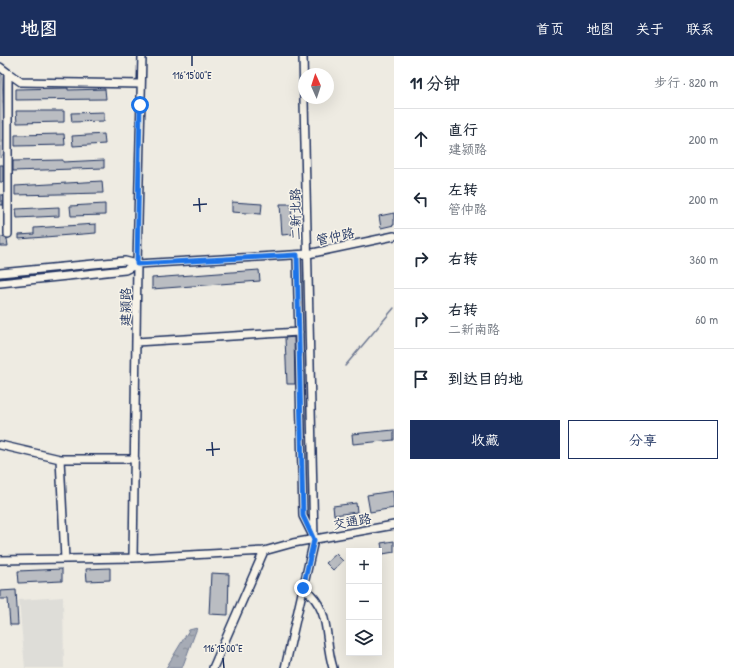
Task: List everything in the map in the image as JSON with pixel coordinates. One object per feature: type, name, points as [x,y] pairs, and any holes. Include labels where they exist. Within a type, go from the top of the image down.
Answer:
[{"type":"street","name":"建颍路","points":[[133,558],[137,264],[142,56]]},
{"type":"street","name":"二新北路","points":[[285,668],[314,540],[303,56]]},
{"type":"street","points":[[0,67],[21,82],[141,84]]},
{"type":"street","points":[[8,73],[8,234]]},
{"type":"street","name":"管仲路","points":[[0,274],[125,261],[137,264],[308,254],[394,236]]},
{"type":"street","points":[[297,255],[303,516],[314,540]]},
{"type":"street","name":"管仲路","points":[[0,283],[125,270],[137,264]]},
{"type":"street","points":[[136,342],[299,332]]},
{"type":"street","points":[[0,445],[60,460],[135,459]]},
{"type":"street","points":[[60,460],[64,559]]},
{"type":"street","name":"交通路","points":[[0,560],[133,558],[264,551],[292,543],[394,525]]},
{"type":"street","points":[[213,668],[264,551]]},
{"type":"street","points":[[303,588],[315,597],[322,609],[333,668]]},
{"type":"shaded area","points":[[63,597],[64,668],[25,668],[19,600]]},
{"type":"green space","points":[[0,75],[2,76],[5,152],[0,158]]},
{"type":"water","points":[[197,628],[182,668],[166,668],[189,630]]},
{"type":"building","points":[[68,88],[68,90],[105,89],[106,99],[16,100],[16,89]]},
{"type":"building","points":[[16,111],[64,111],[64,122],[17,123]]},
{"type":"building","points":[[104,112],[104,121],[72,122],[71,113]]},
{"type":"building","points":[[64,134],[65,145],[15,146],[15,135]]},
{"type":"building","points":[[104,134],[105,144],[73,146],[72,136]]},
{"type":"building","points":[[63,160],[63,162],[104,160],[104,168],[13,171],[13,161]]},
{"type":"building","points":[[0,165],[3,165],[3,182],[0,182]]},
{"type":"building","points":[[102,181],[103,193],[15,195],[15,186]]},
{"type":"building","points":[[0,195],[3,195],[3,205],[0,205]]},
{"type":"building","points":[[232,202],[262,204],[261,214],[232,212]]},
{"type":"building","points":[[105,204],[105,215],[71,216],[70,206]]},
{"type":"building","points":[[280,204],[291,204],[293,234],[282,235]]},
{"type":"building","points":[[59,207],[59,216],[17,218],[16,209]]},
{"type":"building","points":[[394,213],[394,225],[381,228],[379,216]]},
{"type":"building","points":[[96,224],[96,233],[19,239],[19,235],[34,234],[34,228]]},
{"type":"building","points":[[0,236],[7,239],[8,246],[0,246]]},
{"type":"building","points":[[259,270],[260,281],[152,289],[152,278]]},
{"type":"building","points":[[294,337],[295,384],[287,384],[285,338]]},
{"type":"building","points":[[394,430],[394,440],[353,444],[352,434]]},
{"type":"building","points":[[393,491],[394,508],[370,512],[367,495]]},
{"type":"building","points":[[356,503],[357,512],[334,515],[333,506]]},
{"type":"building","points":[[394,541],[394,552],[383,554],[381,543]]},
{"type":"building","points":[[336,554],[343,561],[333,570],[326,563]]},
{"type":"building","points":[[110,568],[110,580],[87,581],[86,569]]},
{"type":"building","points":[[62,569],[62,581],[19,583],[18,571]]},
{"type":"building","points":[[211,573],[229,574],[228,615],[209,614]]},
{"type":"building","points":[[16,590],[18,625],[10,625],[8,599],[0,599],[0,591]]},
{"type":"waterway","points":[[345,366],[394,308]]},
{"type":"route","points":[[140,105],[137,264],[297,255],[300,448],[303,516],[314,540],[303,588]]}]
